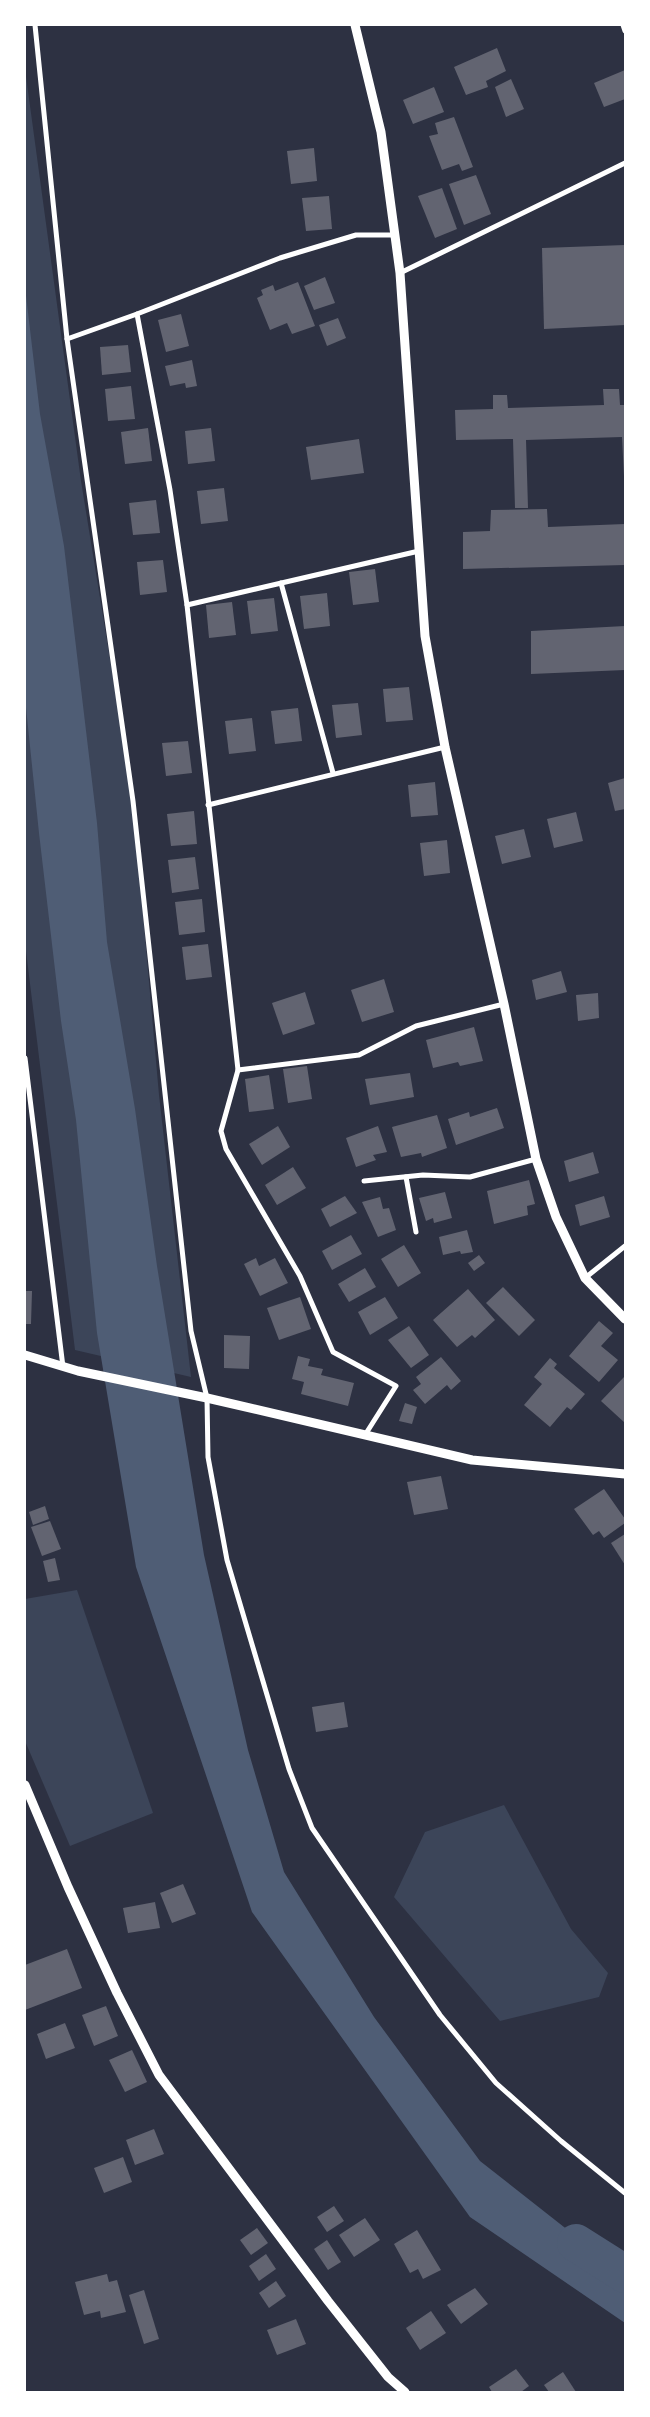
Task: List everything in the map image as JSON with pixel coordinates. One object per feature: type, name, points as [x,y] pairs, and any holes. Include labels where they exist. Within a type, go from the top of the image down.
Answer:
[{"type":"street","points":[[35,25],[67,339],[133,802],[191,1332],[208,1398],[208,1457],[227,1560],[289,1769],[312,1828],[440,2015],[496,2083],[561,2141],[625,2193]]},
{"type":"street","points":[[355,25],[380,132],[400,273],[425,636],[445,747],[504,1004],[536,1159],[567,1242],[585,1278],[625,1320]]},
{"type":"street","points":[[623,25],[625,31]]},
{"type":"street","points":[[400,273],[625,163]]},
{"type":"street","points":[[67,339],[137,314],[280,258],[356,235],[395,235]]},
{"type":"street","points":[[137,314],[170,490],[187,604],[238,1070],[221,1130],[226,1150],[300,1276],[333,1352],[396,1386],[365,1435]]},
{"type":"street","points":[[187,604],[419,551]]},
{"type":"street","points":[[281,583],[333,773]]},
{"type":"street","points":[[208,805],[445,747]]},
{"type":"street","points":[[238,1070],[359,1055],[416,1026],[504,1004]]},
{"type":"street","points":[[25,1058],[63,1367]]},
{"type":"street","points":[[364,1181],[424,1175],[470,1177],[536,1159]]},
{"type":"street","points":[[406,1177],[416,1232]]},
{"type":"street","points":[[585,1278],[625,1246]]},
{"type":"street","points":[[25,1355],[78,1371],[208,1398],[472,1460],[625,1474]]},
{"type":"street","points":[[25,1784],[68,1887],[117,1993],[159,2074],[334,2309],[388,2377],[405,2392]]},
{"type":"shaded area","points":[[25,69],[81,481],[133,801],[159,1095],[191,1377],[75,1350],[25,943]]},
{"type":"shaded area","points":[[25,287],[40,414],[64,546],[97,823],[107,942],[135,1109],[157,1266],[204,1555],[248,1750],[284,1872],[374,2017],[480,2161],[625,2275],[625,2323],[470,2217],[252,1912],[136,1567],[97,1333],[76,1120],[61,1021],[25,698]]},
{"type":"shaded area","points":[[77,1590],[153,1813],[70,1846],[25,1741],[25,1599]]},
{"type":"shaded area","points":[[504,1805],[571,1929],[608,1973],[599,1997],[500,2021],[394,1897],[425,1832]]},
{"type":"building","points":[[497,48],[506,71],[486,81],[488,87],[466,95],[454,67]]},
{"type":"building","points":[[625,70],[625,99],[604,107],[594,83]]},
{"type":"building","points":[[511,79],[524,109],[506,117],[495,87]]},
{"type":"building","points":[[434,87],[444,112],[413,124],[403,100]]},
{"type":"building","points":[[454,117],[473,167],[462,171],[459,164],[442,170],[429,136],[438,134],[435,123]]},
{"type":"building","points":[[314,148],[317,181],[291,184],[287,151]]},
{"type":"building","points":[[476,175],[491,214],[464,225],[449,184]]},
{"type":"building","points":[[442,188],[457,229],[435,238],[418,196]]},
{"type":"building","points":[[329,196],[332,229],[306,231],[302,198]]},
{"type":"building","points":[[625,245],[625,325],[544,329],[542,248]]},
{"type":"building","points":[[325,277],[335,303],[314,310],[304,286]]},
{"type":"building","points":[[298,282],[315,326],[292,334],[287,323],[270,330],[257,298],[263,295],[261,290],[273,285],[275,291]]},
{"type":"building","points":[[181,314],[189,346],[166,352],[158,320]]},
{"type":"building","points":[[338,318],[346,338],[327,346],[319,325]]},
{"type":"building","points":[[128,345],[131,372],[102,375],[100,347]]},
{"type":"building","points":[[192,360],[197,386],[186,388],[185,383],[170,386],[165,366]]},
{"type":"building","points":[[131,386],[135,419],[108,421],[105,389]]},
{"type":"building","points":[[603,389],[619,389],[620,405],[625,405],[625,496],[622,437],[526,440],[528,508],[515,508],[513,439],[456,440],[455,410],[493,409],[493,395],[507,395],[508,408],[604,405]]},
{"type":"building","points":[[148,428],[152,461],[125,464],[121,432]]},
{"type":"building","points":[[211,428],[215,461],[188,464],[185,431]]},
{"type":"building","points":[[359,439],[364,473],[311,480],[306,447]]},
{"type":"building","points":[[224,488],[228,521],[201,524],[197,491]]},
{"type":"building","points":[[156,500],[160,533],[133,535],[129,503]]},
{"type":"building","points":[[547,509],[548,527],[625,524],[625,565],[463,569],[463,532],[490,531],[491,510]]},
{"type":"building","points":[[163,560],[167,592],[140,595],[137,562]]},
{"type":"building","points":[[375,569],[379,602],[353,605],[349,572]]},
{"type":"building","points":[[327,593],[330,626],[304,629],[300,596]]},
{"type":"building","points":[[274,598],[278,631],[251,634],[247,601]]},
{"type":"building","points":[[232,602],[236,635],[209,638],[206,605]]},
{"type":"building","points":[[625,626],[625,670],[531,674],[531,631]]},
{"type":"building","points":[[409,687],[413,720],[386,722],[383,689]]},
{"type":"building","points":[[358,703],[362,735],[336,738],[332,705]]},
{"type":"building","points":[[298,708],[302,741],[275,744],[271,711]]},
{"type":"building","points":[[252,718],[256,751],[229,754],[225,721]]},
{"type":"building","points":[[188,741],[192,773],[166,776],[162,743]]},
{"type":"building","points":[[625,778],[625,809],[615,811],[608,783]]},
{"type":"building","points":[[435,782],[438,815],[411,817],[408,785]]},
{"type":"building","points":[[194,811],[197,844],[171,846],[167,814]]},
{"type":"building","points":[[576,812],[583,841],[554,848],[547,819]]},
{"type":"building","points":[[524,829],[531,857],[502,864],[495,836]]},
{"type":"building","points":[[447,840],[450,873],[424,876],[420,843]]},
{"type":"building","points":[[195,857],[199,889],[172,893],[168,860]]},
{"type":"building","points":[[202,899],[205,932],[179,935],[175,902]]},
{"type":"building","points":[[208,944],[212,977],[186,980],[182,947]]},
{"type":"building","points":[[561,971],[567,992],[536,1000],[532,980]]},
{"type":"building","points":[[384,979],[394,1012],[362,1022],[351,990]]},
{"type":"building","points":[[305,992],[315,1024],[283,1035],[272,1003]]},
{"type":"building","points":[[598,993],[599,1018],[578,1021],[576,995]]},
{"type":"building","points":[[474,1027],[483,1061],[460,1066],[458,1062],[433,1068],[426,1040]]},
{"type":"building","points":[[307,1066],[312,1099],[288,1103],[283,1069]]},
{"type":"building","points":[[410,1073],[414,1097],[370,1105],[365,1079]]},
{"type":"building","points":[[269,1075],[274,1109],[249,1112],[245,1079]]},
{"type":"building","points":[[497,1108],[504,1128],[456,1145],[448,1119],[469,1112],[470,1117]]},
{"type":"building","points":[[437,1115],[447,1148],[422,1157],[421,1153],[401,1157],[392,1127]]},
{"type":"building","points":[[278,1126],[290,1147],[262,1165],[249,1144]]},
{"type":"building","points":[[378,1126],[387,1152],[373,1155],[376,1160],[356,1167],[346,1138]]},
{"type":"building","points":[[593,1152],[599,1173],[569,1182],[564,1161]]},
{"type":"building","points":[[293,1167],[306,1188],[277,1205],[265,1185]]},
{"type":"building","points":[[529,1180],[535,1204],[527,1206],[528,1215],[494,1224],[487,1191]]},
{"type":"building","points":[[445,1192],[452,1218],[434,1223],[433,1218],[426,1221],[419,1198]]},
{"type":"building","points":[[345,1196],[357,1213],[330,1227],[321,1209]]},
{"type":"building","points":[[604,1196],[610,1217],[580,1226],[575,1205]]},
{"type":"building","points":[[380,1197],[383,1209],[389,1208],[396,1230],[378,1237],[362,1202]]},
{"type":"building","points":[[467,1230],[473,1252],[461,1254],[460,1251],[443,1255],[439,1237]]},
{"type":"building","points":[[351,1235],[362,1254],[332,1270],[322,1251]]},
{"type":"building","points":[[404,1245],[421,1273],[398,1287],[381,1259]]},
{"type":"building","points":[[479,1255],[485,1263],[474,1271],[468,1263]]},
{"type":"building","points":[[256,1258],[259,1266],[275,1258],[288,1283],[260,1296],[244,1264]]},
{"type":"building","points":[[365,1268],[376,1287],[349,1302],[338,1284]]},
{"type":"building","points":[[503,1287],[535,1320],[519,1336],[486,1303]]},
{"type":"building","points":[[468,1289],[495,1320],[475,1338],[472,1335],[457,1347],[433,1320]]},
{"type":"building","points":[[25,1291],[32,1291],[31,1324],[25,1324]]},
{"type":"building","points":[[300,1297],[311,1329],[279,1340],[267,1308]]},
{"type":"building","points":[[385,1297],[398,1318],[370,1335],[358,1312]]},
{"type":"building","points":[[599,1321],[613,1333],[601,1346],[618,1360],[599,1382],[569,1356]]},
{"type":"building","points":[[409,1326],[429,1355],[411,1368],[388,1340]]},
{"type":"building","points":[[224,1335],[250,1336],[249,1369],[224,1368]]},
{"type":"building","points":[[298,1356],[310,1359],[308,1366],[323,1369],[321,1375],[354,1383],[348,1406],[301,1394],[304,1382],[292,1379]]},
{"type":"building","points":[[441,1357],[461,1381],[451,1390],[447,1385],[425,1404],[413,1390],[421,1384],[416,1377]]},
{"type":"building","points":[[550,1358],[557,1364],[554,1368],[585,1394],[571,1410],[567,1407],[550,1427],[524,1405],[542,1384],[534,1377]]},
{"type":"building","points":[[625,1376],[625,1423],[601,1401]]},
{"type":"building","points":[[405,1403],[417,1407],[412,1424],[399,1421]]},
{"type":"building","points":[[441,1476],[448,1509],[414,1515],[407,1482]]},
{"type":"building","points":[[604,1489],[625,1519],[625,1523],[604,1538],[599,1531],[593,1535],[574,1509]]},
{"type":"building","points":[[45,1506],[49,1519],[33,1525],[29,1512]]},
{"type":"building","points":[[50,1521],[61,1549],[42,1556],[31,1527]]},
{"type":"building","points":[[625,1534],[625,1565],[611,1543]]},
{"type":"building","points":[[55,1558],[60,1580],[48,1582],[43,1561]]},
{"type":"building","points":[[344,1702],[348,1727],[316,1732],[312,1707]]},
{"type":"building","points":[[183,1884],[196,1914],[172,1923],[160,1893]]},
{"type":"building","points":[[155,1902],[160,1928],[128,1933],[123,1908]]},
{"type":"building","points":[[67,1949],[82,1988],[25,2010],[25,1965]]},
{"type":"building","points":[[106,2006],[118,2036],[94,2046],[82,2015]]},
{"type":"building","points":[[65,2023],[75,2048],[46,2059],[37,2034]]},
{"type":"building","points":[[132,2050],[147,2082],[125,2092],[109,2060]]},
{"type":"building","points":[[154,2129],[164,2154],[135,2165],[126,2140]]},
{"type":"building","points":[[123,2157],[132,2182],[104,2193],[94,2168]]},
{"type":"building","points":[[334,2206],[344,2221],[327,2232],[317,2217]]},
{"type":"building","points":[[365,2218],[380,2240],[354,2257],[339,2235]]},
{"type":"building","points":[[257,2228],[268,2243],[251,2255],[240,2240]]},
{"type":"building","points":[[417,2230],[441,2270],[423,2279],[418,2269],[410,2273],[394,2244]]},
{"type":"building","points":[[327,2240],[341,2262],[328,2270],[314,2249]]},
{"type":"building","points":[[266,2254],[276,2269],[259,2281],[249,2266]]},
{"type":"building","points":[[107,2274],[109,2282],[117,2280],[126,2312],[101,2318],[100,2311],[84,2315],[75,2282]]},
{"type":"building","points":[[276,2281],[286,2296],[269,2308],[259,2293]]},
{"type":"building","points":[[475,2288],[488,2304],[461,2324],[447,2305]]},
{"type":"building","points":[[144,2290],[159,2339],[144,2344],[129,2295]]},
{"type":"building","points":[[431,2311],[446,2333],[420,2350],[406,2328]]},
{"type":"building","points":[[296,2319],[306,2344],[277,2355],[267,2330]]},
{"type":"building","points":[[516,2369],[529,2386],[521,2392],[492,2392],[489,2387]]},
{"type":"building","points":[[563,2372],[576,2392],[549,2392],[544,2385]]},
{"type":"waterway","points":[[576,2243],[625,2274]]}]
